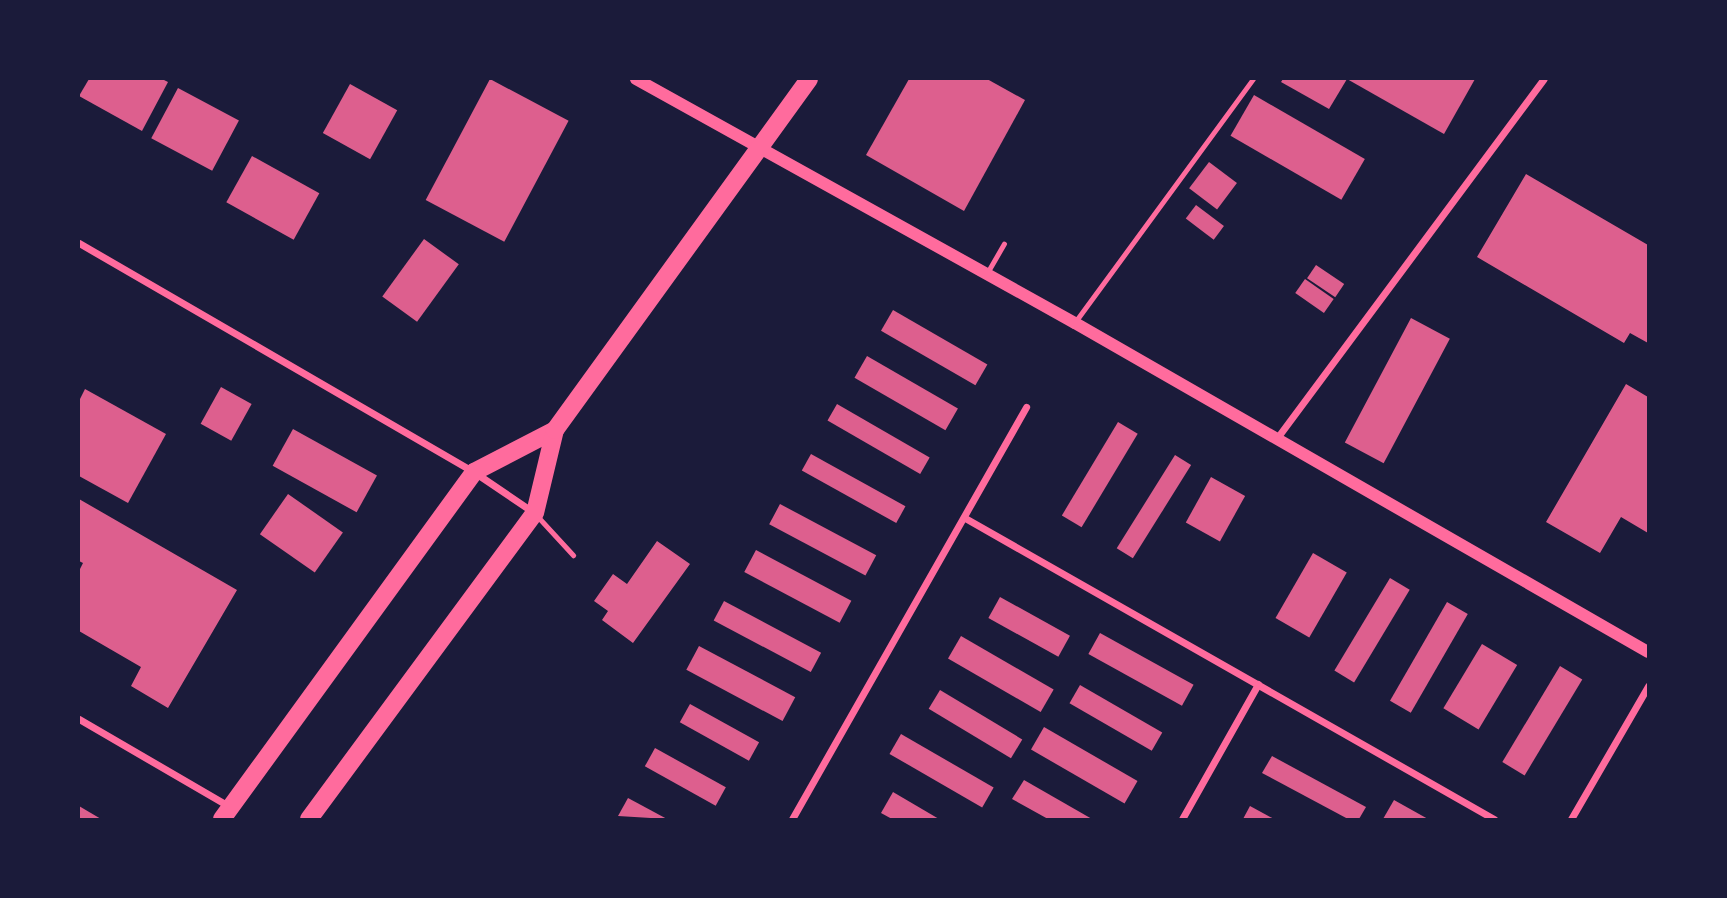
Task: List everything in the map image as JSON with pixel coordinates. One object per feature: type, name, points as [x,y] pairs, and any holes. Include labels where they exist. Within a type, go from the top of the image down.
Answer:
[{"type":"main road","points":[[309,819],[534,513],[555,430],[809,79]]},
{"type":"main road","points":[[227,813],[474,472],[555,430]]},
{"type":"street","points":[[636,79],[1075,323],[1648,652]]},
{"type":"street","points":[[1277,439],[1544,79]]},
{"type":"street","points":[[79,243],[474,472],[534,513]]},
{"type":"street","points":[[792,819],[1026,407]]},
{"type":"street","points":[[965,518],[1494,819]]},
{"type":"street","points":[[1182,819],[1258,684]]},
{"type":"street","points":[[1571,819],[1648,686]]},
{"type":"street","points":[[79,719],[227,813]]},
{"type":"lane","points":[[1075,323],[1253,79]]},
{"type":"lane","points":[[987,274],[1004,244]]},
{"type":"lane","points":[[534,513],[573,555]]},
{"type":"building","points":[[89,79],[162,79],[168,82],[142,131],[79,96]]},
{"type":"building","points":[[490,79],[569,121],[504,242],[426,200]]},
{"type":"building","points":[[909,79],[987,79],[1025,100],[964,211],[866,155]]},
{"type":"building","points":[[1283,79],[1347,79],[1329,109],[1281,82]]},
{"type":"building","points":[[1347,79],[1475,79],[1444,134]]},
{"type":"building","points":[[350,84],[397,110],[370,159],[323,133]]},
{"type":"building","points":[[178,88],[239,120],[212,171],[151,138]]},
{"type":"building","points":[[1254,95],[1365,159],[1341,200],[1230,136]]},
{"type":"building","points":[[252,156],[319,193],[294,240],[226,202]]},
{"type":"building","points":[[1209,162],[1237,183],[1217,209],[1189,188]]},
{"type":"building","points":[[1526,174],[1648,245],[1648,343],[1630,333],[1624,343],[1477,257]]},
{"type":"building","points":[[1196,205],[1224,226],[1214,240],[1186,219]]},
{"type":"building","points":[[424,239],[459,264],[417,322],[382,296]]},
{"type":"building","points":[[1316,265],[1344,284],[1335,297],[1307,278]]},
{"type":"building","points":[[1305,279],[1334,299],[1324,313],[1295,293]]},
{"type":"building","points":[[893,310],[987,365],[975,385],[881,331]]},
{"type":"building","points":[[1411,318],[1450,339],[1384,463],[1345,442]]},
{"type":"building","points":[[867,356],[958,408],[945,430],[854,378]]},
{"type":"building","points":[[1626,384],[1648,397],[1648,533],[1621,517],[1600,553],[1546,522]]},
{"type":"building","points":[[221,387],[252,404],[231,441],[201,424]]},
{"type":"building","points":[[85,389],[166,434],[128,503],[79,476],[79,401]]},
{"type":"building","points":[[837,404],[930,458],[920,474],[828,420]]},
{"type":"building","points":[[1118,422],[1138,434],[1082,527],[1062,515]]},
{"type":"building","points":[[293,429],[377,476],[357,512],[273,466]]},
{"type":"building","points":[[811,454],[905,506],[896,523],[802,471]]},
{"type":"building","points":[[1175,455],[1191,465],[1133,558],[1117,548]]},
{"type":"building","points":[[1211,477],[1245,496],[1220,541],[1186,522]]},
{"type":"building","points":[[288,494],[343,532],[315,573],[260,534]]},
{"type":"building","points":[[79,499],[237,590],[168,708],[131,686],[141,667],[79,631],[79,571],[83,563],[79,561]]},
{"type":"building","points":[[780,504],[876,555],[865,575],[769,524]]},
{"type":"building","points":[[657,541],[690,564],[633,643],[602,620],[608,611],[594,601],[613,574],[627,584]]},
{"type":"building","points":[[756,550],[851,601],[840,623],[744,572]]},
{"type":"building","points":[[1313,553],[1347,572],[1309,637],[1276,618]]},
{"type":"building","points":[[1390,578],[1410,590],[1354,682],[1334,671]]},
{"type":"building","points":[[1000,597],[1070,636],[1058,657],[988,618]]},
{"type":"building","points":[[724,601],[821,653],[811,672],[714,620]]},
{"type":"building","points":[[1447,602],[1468,614],[1411,713],[1390,701]]},
{"type":"building","points":[[1100,633],[1194,685],[1182,706],[1088,654]]},
{"type":"building","points":[[961,636],[1054,689],[1041,712],[948,659]]},
{"type":"building","points":[[1482,644],[1517,665],[1479,729],[1443,708]]},
{"type":"building","points":[[699,646],[795,697],[783,721],[686,670]]},
{"type":"building","points":[[1560,666],[1582,679],[1525,775],[1502,762]]},
{"type":"building","points":[[1080,685],[1162,732],[1152,751],[1070,703]]},
{"type":"building","points":[[940,690],[1022,739],[1011,758],[929,709]]},
{"type":"building","points":[[690,704],[759,742],[749,761],[680,722]]},
{"type":"building","points":[[1044,727],[1138,781],[1125,804],[1031,750]]},
{"type":"building","points":[[901,734],[994,788],[982,807],[890,754]]},
{"type":"building","points":[[655,748],[726,787],[716,806],[645,766]]},
{"type":"building","points":[[1272,756],[1366,807],[1359,819],[1348,819],[1262,773]]},
{"type":"building","points":[[1024,780],[1092,819],[1048,819],[1012,799]]},
{"type":"building","points":[[893,792],[939,819],[892,819],[881,813]]},
{"type":"building","points":[[628,798],[667,819],[618,816]]},
{"type":"building","points":[[1394,800],[1428,819],[1383,819]]},
{"type":"building","points":[[79,806],[101,819],[79,819]]},
{"type":"building","points":[[1250,806],[1274,819],[1243,819]]}]
